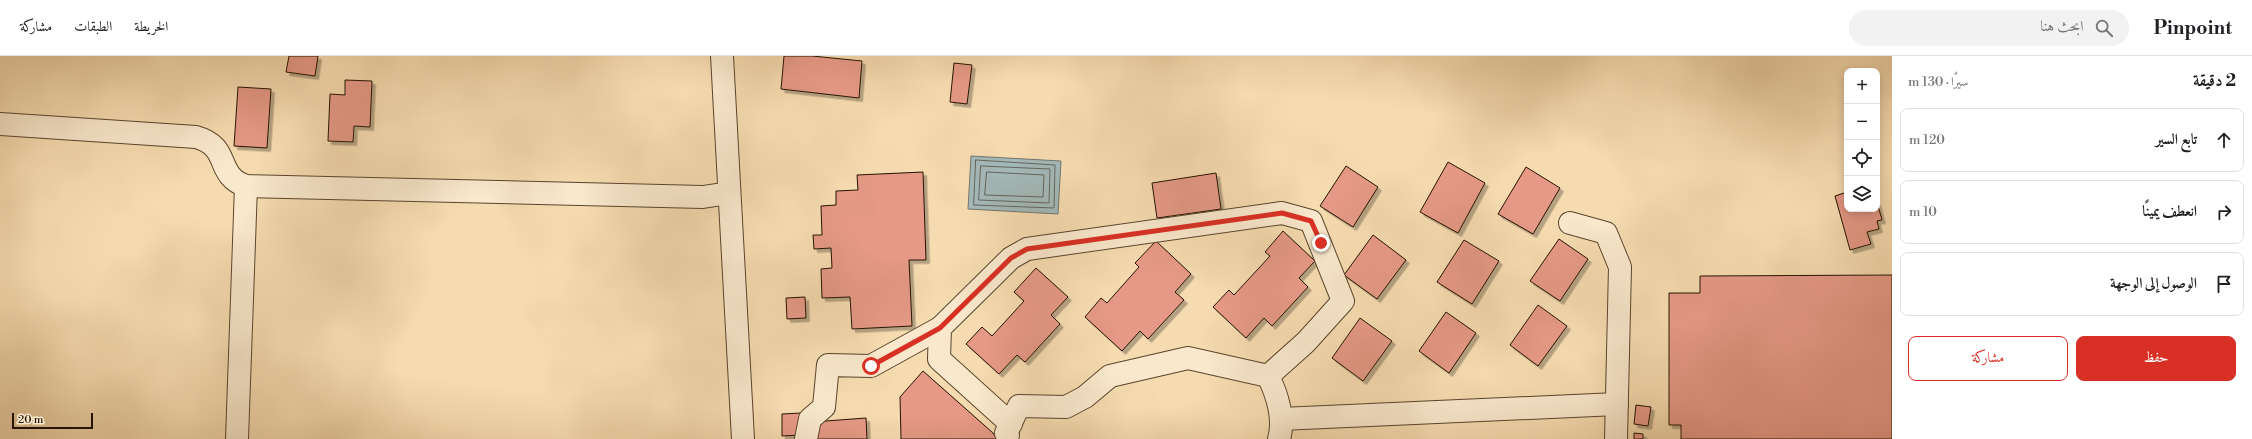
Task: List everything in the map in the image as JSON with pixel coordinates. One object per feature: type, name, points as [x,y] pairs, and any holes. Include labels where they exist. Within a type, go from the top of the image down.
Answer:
[{"type":"street","points":[[722,56],[743,439]]},
{"type":"street","points":[[0,124],[196,137],[207,140],[216,146],[220,152],[228,173],[233,179],[246,186],[703,196],[729,193]]},
{"type":"street","points":[[236,439],[246,186]]},
{"type":"street","points":[[806,439],[810,419],[824,407],[828,365],[871,366],[940,328],[1011,258],[1027,249],[1282,213],[1311,221],[1344,301],[1306,342],[1268,376]]},
{"type":"street","points":[[1570,224],[1606,233],[1620,267],[1616,439]]},
{"type":"street","points":[[940,328],[940,359],[1011,432],[1019,406],[1066,408],[1085,397],[1110,376],[1188,358],[1268,376]]},
{"type":"street","points":[[1268,376],[1275,391],[1280,429],[1617,404]]},
{"type":"water","points":[[971,156],[1061,161],[1058,214],[968,209]]},
{"type":"building","points":[[289,56],[318,56],[315,76],[286,72]]},
{"type":"building","points":[[784,56],[812,56],[862,61],[859,98],[781,89]]},
{"type":"building","points":[[954,63],[972,65],[967,104],[950,102]]},
{"type":"building","points":[[345,80],[372,81],[370,127],[354,126],[353,142],[328,141],[330,94],[345,95]]},
{"type":"building","points":[[238,87],[271,89],[267,148],[234,146]]},
{"type":"building","points":[[1448,162],[1485,183],[1458,233],[1420,212]]},
{"type":"building","points":[[1346,166],[1378,187],[1353,227],[1320,206]]},
{"type":"building","points":[[1526,167],[1560,188],[1533,234],[1498,214]]},
{"type":"building","points":[[923,172],[926,260],[909,260],[912,326],[852,329],[850,297],[822,298],[821,269],[832,268],[831,248],[814,249],[813,235],[822,235],[821,206],[836,205],[836,191],[858,190],[857,175]]},
{"type":"building","points":[[1216,173],[1221,209],[1157,218],[1152,183]]},
{"type":"building","points":[[1844,193],[1844,212],[1880,212],[1882,220],[1877,221],[1879,229],[1867,232],[1871,244],[1850,250],[1835,196]]},
{"type":"building","points":[[1283,231],[1315,261],[1299,278],[1308,287],[1272,326],[1264,318],[1246,338],[1213,307],[1229,290],[1234,295],[1270,256],[1265,252]]},
{"type":"building","points":[[1373,235],[1406,260],[1377,299],[1344,275]]},
{"type":"building","points":[[1559,239],[1588,259],[1560,301],[1530,281]]},
{"type":"building","points":[[1464,240],[1499,261],[1472,304],[1437,282]]},
{"type":"building","points":[[1156,241],[1191,274],[1175,292],[1184,300],[1148,339],[1140,331],[1122,351],[1085,317],[1101,298],[1107,303],[1139,267],[1135,263]]},
{"type":"building","points":[[1036,268],[1068,297],[1051,315],[1060,324],[1025,362],[1017,355],[999,374],[966,344],[982,327],[992,336],[1024,301],[1014,292]]},
{"type":"building","points":[[1892,275],[1892,439],[1681,439],[1681,425],[1669,425],[1669,293],[1700,293],[1700,276]]},
{"type":"building","points":[[805,297],[806,318],[787,319],[786,298]]},
{"type":"building","points":[[1538,305],[1567,326],[1538,366],[1510,345]]},
{"type":"building","points":[[1446,312],[1476,333],[1449,373],[1419,351]]},
{"type":"building","points":[[1360,318],[1392,341],[1363,381],[1332,358]]},
{"type":"building","points":[[923,371],[993,433],[997,439],[901,439],[900,397]]},
{"type":"building","points":[[1636,405],[1651,407],[1648,426],[1634,424]]},
{"type":"building","points":[[801,413],[802,435],[782,436],[782,414]]},
{"type":"building","points":[[866,418],[867,439],[814,439],[812,422]]},
{"type":"building","points":[[1634,433],[1643,434],[1643,439],[1634,439]]},
{"type":"route","points":[[871,366],[940,328],[1011,258],[1027,249],[1282,213],[1311,221],[1321,243]]}]
